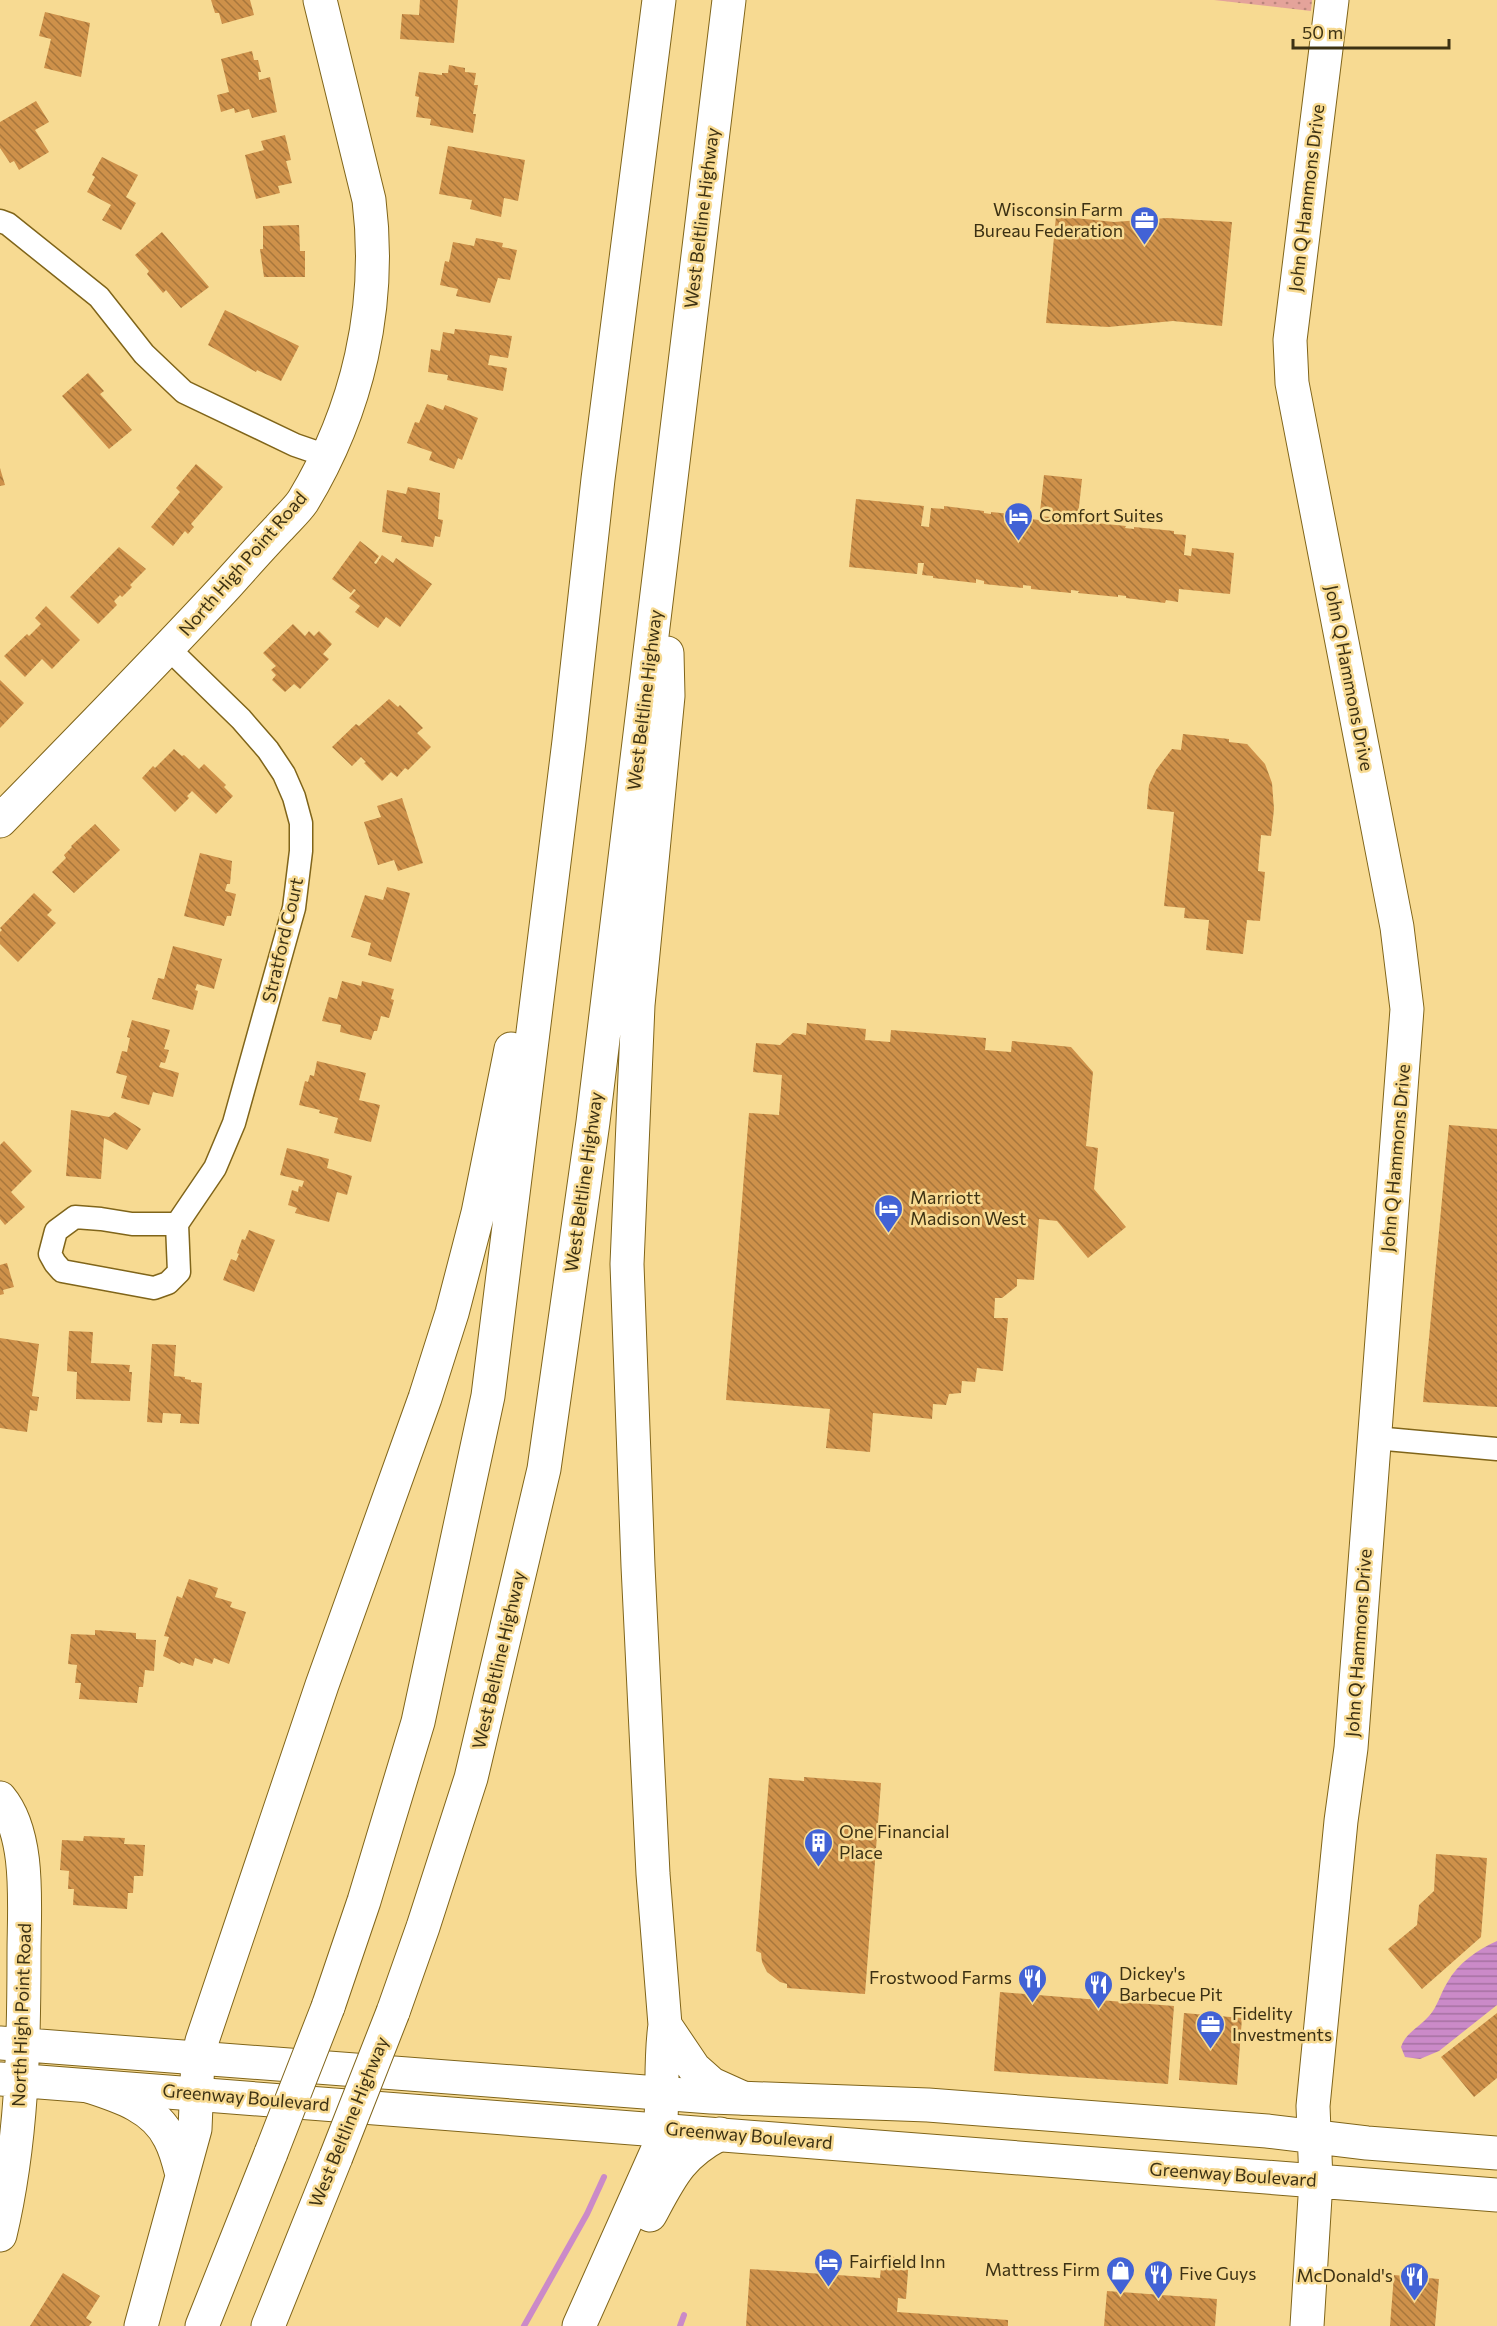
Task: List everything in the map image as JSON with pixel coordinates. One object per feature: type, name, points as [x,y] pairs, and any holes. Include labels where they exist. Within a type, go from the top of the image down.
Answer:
[{"type":"main road","name":"North High Point Road","points":[[0,821],[168,648],[302,503],[327,456],[351,398],[363,355],[373,276],[373,234],[369,200],[320,0]]},
{"type":"main road","points":[[202,2326],[328,2007],[364,1901],[418,1722],[488,1396],[598,479],[659,0]]},
{"type":"main road","name":"West Beltline Highway","points":[[268,2326],[393,2012],[471,1778],[544,1469],[593,1122],[729,0]]},
{"type":"main road","name":"John Q Hammons Drive","points":[[1307,2326],[1316,2181],[1313,2106],[1339,1842],[1351,1748],[1407,1009],[1397,927],[1292,383],[1290,340],[1332,0]]},
{"type":"main road","points":[[579,2326],[658,2149],[661,2129],[665,2025],[653,1862],[638,1566],[627,1264],[638,1005],[668,696],[665,537]]},
{"type":"main road","points":[[141,2326],[195,2129],[198,2058],[202,2041],[322,1684],[422,1408],[455,1304],[478,1212],[510,1059],[543,852],[561,802]]},
{"type":"main road","name":"North High Point Road","points":[[0,1798],[16,1826],[22,1859],[25,1901],[12,2044],[13,2172],[0,2235]]},
{"type":"main road","points":[[665,2025],[694,2068],[712,2084],[743,2098]]},
{"type":"main road","name":"Greenway Boulevard","points":[[12,2044],[743,2098],[928,2105],[1497,2153]]},
{"type":"main road","name":"Greenway Boulevard","points":[[11,2080],[720,2133],[1497,2195]]},
{"type":"main road","points":[[88,2086],[130,2102],[153,2117],[170,2137],[182,2175]]},
{"type":"main road","points":[[594,2326],[625,2260],[681,2162],[702,2143],[720,2133]]},
{"type":"street","points":[[0,221],[8,224],[99,297],[144,354],[184,392],[295,445],[327,456]]},
{"type":"street","name":"Stratford Court","points":[[168,648],[241,719],[268,750],[284,774],[294,797],[301,824],[302,851],[294,908],[234,1124],[215,1168],[177,1224]]},
{"type":"street","points":[[75,1217],[132,1224],[177,1224],[179,1272],[168,1283],[154,1288],[62,1272],[50,1254],[56,1231],[75,1217]]},
{"type":"street","points":[[1375,1438],[1497,1449]]},
{"type":"shaded area","points":[[1214,0],[1312,0],[1311,11]]},
{"type":"shaded area","points":[[1497,1941],[1497,2005],[1439,2051],[1420,2059],[1405,2057],[1401,2047],[1403,2042],[1432,2012],[1451,1976],[1475,1953]]},
{"type":"building","points":[[211,0],[250,0],[254,15],[222,24],[219,13],[215,13]]},
{"type":"building","points":[[420,0],[458,0],[454,43],[400,39],[402,14],[419,15]]},
{"type":"building","points":[[45,12],[90,23],[81,77],[44,68],[51,39],[39,36]]},
{"type":"building","points":[[252,51],[254,60],[258,60],[261,72],[258,72],[259,80],[270,77],[277,112],[252,118],[249,109],[235,113],[234,108],[221,112],[217,95],[229,92],[221,59]]},
{"type":"building","points":[[449,65],[465,68],[465,72],[476,73],[474,85],[478,85],[473,114],[476,114],[473,133],[430,125],[431,119],[416,117],[419,97],[415,96],[419,72],[442,75],[442,73],[448,73]]},
{"type":"building","points":[[36,101],[49,122],[35,130],[49,152],[19,170],[14,161],[10,163],[0,148],[0,122]]},
{"type":"building","points":[[285,135],[291,160],[286,161],[292,183],[278,186],[280,193],[256,199],[245,155],[264,150],[261,141]]},
{"type":"building","points":[[448,146],[525,160],[518,201],[504,198],[501,217],[470,209],[472,200],[439,194]]},
{"type":"building","points":[[102,157],[138,175],[126,197],[136,203],[121,230],[102,220],[111,205],[87,192],[95,177],[92,175]]},
{"type":"building","points":[[1056,216],[1114,222],[1167,218],[1232,222],[1222,326],[1173,321],[1108,327],[1046,323]]},
{"type":"building","points":[[299,225],[300,251],[305,251],[305,277],[264,277],[260,249],[263,249],[263,226]]},
{"type":"building","points":[[162,232],[209,287],[181,308],[166,290],[163,293],[135,255]]},
{"type":"building","points":[[476,238],[503,243],[502,247],[517,250],[510,280],[498,278],[490,303],[456,296],[458,289],[440,285],[445,261],[449,262],[453,242],[474,246]]},
{"type":"building","points":[[225,310],[299,346],[281,381],[257,370],[256,372],[208,345]]},
{"type":"building","points":[[455,329],[512,336],[508,358],[490,355],[488,365],[507,368],[503,391],[447,380],[448,375],[428,372],[431,349],[440,351],[443,332],[454,334]]},
{"type":"building","points":[[88,373],[104,391],[100,394],[132,430],[109,449],[62,396]]},
{"type":"building","points":[[427,404],[443,410],[445,405],[478,418],[462,460],[458,458],[454,469],[429,460],[432,452],[407,443],[415,422],[419,423]]},
{"type":"building","points":[[196,464],[223,487],[191,524],[194,527],[188,534],[185,531],[173,546],[151,527],[180,492],[176,488]]},
{"type":"building","points":[[0,468],[5,485],[0,486]]},
{"type":"building","name":"Comfort Suites","points":[[1044,475],[1082,479],[1078,516],[1066,515],[1066,519],[1079,520],[1078,523],[1087,524],[1087,522],[1134,529],[1134,527],[1174,531],[1174,534],[1186,535],[1184,555],[1191,556],[1192,548],[1234,553],[1230,594],[1179,589],[1178,602],[1166,600],[1165,603],[1118,595],[1118,597],[1078,593],[1079,591],[1071,590],[1071,593],[1031,589],[1031,586],[1023,585],[1023,588],[984,584],[984,581],[976,579],[976,583],[933,578],[933,576],[922,575],[924,563],[918,563],[917,574],[849,567],[856,499],[924,506],[921,526],[929,527],[931,508],[944,509],[944,506],[991,514],[991,512],[1031,516],[1031,519],[1039,520],[1039,516],[1051,517],[1051,513],[1040,512]]},
{"type":"building","points":[[408,487],[440,493],[438,519],[443,520],[440,537],[435,536],[433,547],[401,542],[402,536],[382,532],[387,490],[406,494]]},
{"type":"building","points":[[360,541],[379,556],[374,563],[376,564],[382,555],[393,563],[396,558],[432,584],[400,627],[386,617],[378,628],[355,612],[360,606],[349,598],[356,590],[354,589],[351,593],[332,579]]},
{"type":"building","points":[[119,547],[146,569],[122,597],[120,595],[114,601],[117,605],[98,624],[70,597]]},
{"type":"building","points":[[46,606],[80,640],[52,669],[42,659],[25,677],[4,656],[41,624],[35,618]]},
{"type":"building","points":[[293,624],[305,636],[309,631],[314,636],[319,631],[332,644],[323,654],[329,659],[300,689],[294,684],[285,692],[272,680],[276,675],[271,670],[276,666],[263,653]]},
{"type":"building","points":[[0,680],[24,703],[0,728]]},
{"type":"building","points":[[389,699],[398,707],[400,705],[423,728],[417,733],[431,747],[408,770],[405,768],[397,777],[391,772],[382,781],[361,757],[352,766],[332,747],[356,724],[359,726]]},
{"type":"building","points":[[1183,734],[1229,739],[1229,742],[1247,744],[1265,764],[1272,783],[1274,809],[1271,836],[1261,835],[1258,871],[1265,872],[1260,921],[1247,920],[1243,954],[1206,950],[1209,920],[1184,918],[1185,908],[1164,906],[1174,812],[1147,809],[1149,785],[1156,770],[1172,749],[1181,750]]},
{"type":"building","points":[[174,749],[199,769],[204,764],[226,785],[224,787],[233,796],[216,814],[192,791],[187,796],[189,798],[175,812],[142,778]]},
{"type":"building","points":[[402,798],[423,863],[398,871],[394,860],[378,865],[364,822],[381,817],[377,806]]},
{"type":"building","points":[[95,824],[120,850],[74,893],[52,872],[66,858],[64,855],[71,846]]},
{"type":"building","points":[[200,853],[232,861],[230,884],[227,884],[225,891],[236,894],[231,916],[227,916],[224,926],[184,916]]},
{"type":"building","points":[[387,887],[410,893],[391,962],[368,955],[371,943],[351,937],[365,895],[383,900]]},
{"type":"building","points":[[34,893],[52,910],[47,915],[56,923],[18,962],[0,944],[2,930],[0,928]]},
{"type":"building","points":[[173,946],[222,959],[214,989],[197,984],[195,990],[198,991],[193,1010],[152,999],[158,978],[164,979]]},
{"type":"building","points":[[342,981],[361,986],[362,981],[394,989],[391,999],[394,1000],[389,1018],[381,1016],[377,1031],[374,1031],[371,1040],[340,1032],[341,1025],[322,1021],[329,997],[337,999]]},
{"type":"building","points":[[132,1020],[170,1030],[164,1049],[169,1050],[165,1063],[161,1062],[159,1067],[179,1073],[173,1097],[153,1092],[149,1105],[121,1098],[127,1076],[116,1073],[122,1051],[127,1052],[130,1038],[127,1037]]},
{"type":"building","name":"Marriott Madison West","points":[[807,1023],[866,1029],[865,1040],[890,1042],[891,1030],[986,1038],[985,1050],[1011,1052],[1012,1041],[1071,1047],[1093,1072],[1086,1146],[1098,1148],[1094,1189],[1126,1227],[1088,1258],[1057,1221],[1039,1219],[1034,1280],[1017,1279],[1017,1286],[1002,1298],[995,1298],[994,1318],[1008,1318],[1003,1371],[977,1368],[975,1382],[962,1381],[961,1393],[949,1394],[946,1405],[933,1404],[932,1419],[873,1413],[870,1452],[826,1448],[830,1409],[726,1400],[749,1113],[779,1115],[782,1075],[753,1072],[756,1043],[780,1045],[793,1033],[806,1035]]},
{"type":"building","points":[[317,1061],[366,1073],[359,1100],[380,1105],[371,1142],[334,1133],[338,1118],[319,1113],[320,1110],[299,1105],[305,1081],[308,1082],[310,1075],[314,1076]]},
{"type":"building","points":[[71,1110],[109,1117],[115,1112],[141,1129],[127,1150],[104,1138],[101,1179],[66,1176]]},
{"type":"building","points":[[1449,1125],[1497,1129],[1497,1407],[1423,1402]]},
{"type":"building","points":[[4,1141],[32,1171],[11,1192],[25,1207],[5,1225],[0,1219],[0,1145]]},
{"type":"building","points":[[287,1148],[329,1159],[327,1168],[352,1176],[347,1195],[337,1192],[329,1222],[295,1213],[297,1208],[288,1205],[292,1190],[298,1192],[299,1186],[302,1187],[304,1181],[280,1175]]},
{"type":"building","points":[[249,1230],[275,1240],[254,1292],[223,1280],[231,1259],[236,1261],[242,1239],[245,1240]]},
{"type":"building","points":[[7,1263],[14,1287],[3,1290],[4,1294],[0,1295],[0,1265]]},
{"type":"building","points":[[69,1331],[93,1332],[91,1363],[130,1365],[129,1372],[132,1372],[130,1401],[76,1399],[77,1372],[67,1371]]},
{"type":"building","points":[[0,1338],[39,1344],[32,1396],[39,1397],[37,1411],[30,1410],[27,1432],[0,1428]]},
{"type":"building","points":[[152,1344],[176,1345],[174,1376],[202,1383],[199,1424],[180,1423],[181,1414],[163,1413],[162,1423],[147,1422]]},
{"type":"building","points":[[189,1579],[218,1588],[215,1597],[232,1602],[230,1607],[246,1612],[229,1664],[214,1658],[212,1664],[195,1658],[193,1666],[181,1662],[180,1664],[163,1656],[169,1637],[164,1636],[177,1596],[182,1598]]},
{"type":"building","points":[[95,1630],[136,1633],[136,1639],[156,1640],[154,1671],[145,1670],[143,1687],[139,1687],[137,1703],[79,1699],[81,1683],[75,1683],[77,1665],[68,1664],[71,1634],[95,1635]]},
{"type":"building","name":"One Financial Place","points":[[804,1777],[881,1783],[865,1994],[787,1988],[787,1984],[780,1982],[767,1972],[761,1953],[756,1951],[769,1778],[804,1781]]},
{"type":"building","points":[[84,1836],[125,1838],[124,1844],[145,1845],[143,1876],[134,1876],[133,1893],[128,1893],[127,1909],[73,1905],[74,1889],[68,1889],[69,1871],[60,1870],[62,1840],[83,1841]]},
{"type":"building","points":[[1436,1854],[1487,1858],[1481,1937],[1422,1989],[1388,1949],[1417,1925],[1419,1905],[1434,1891]]},
{"type":"building","points":[[1000,1992],[1174,2006],[1168,2084],[994,2071]]},
{"type":"building","name":"Fidelity Investments","points":[[1184,2013],[1242,2018],[1237,2085],[1179,2080]]},
{"type":"building","points":[[1497,2013],[1497,2078],[1474,2097],[1441,2057]]},
{"type":"building","name":"Fairfield Inn","points":[[882,2256],[909,2258],[906,2299],[898,2298],[897,2312],[1008,2320],[1008,2326],[746,2326],[750,2269],[880,2278]]},
{"type":"building","points":[[63,2273],[100,2296],[86,2318],[92,2322],[89,2326],[30,2326]]},
{"type":"building","name":"McDonald's","points":[[1394,2275],[1439,2279],[1435,2326],[1390,2326]]},
{"type":"building","points":[[1107,2291],[1217,2299],[1215,2326],[1104,2326]]},
{"type":"waterway","points":[[524,2326],[587,2214],[604,2177]]},
{"type":"waterway","points":[[680,2326],[684,2315]]},
{"type":"place","name":"Wisconsin Farm Bureau Federation","points":[[1144,246]]},
{"type":"place","name":"Comfort Suites","points":[[1018,542]]},
{"type":"place","name":"Marriott Madison West","points":[[889,1234]]},
{"type":"place","name":"One Financial Place","points":[[818,1868]]},
{"type":"place","name":"Frostwood Farms","points":[[1033,2004]]},
{"type":"place","name":"Dickey's Barbecue Pit","points":[[1098,2010]]},
{"type":"place","name":"Fidelity Investments","points":[[1211,2050]]},
{"type":"place","name":"Fairfield Inn","points":[[828,2288]]},
{"type":"place","name":"Mattress Firm","points":[[1121,2296]]},
{"type":"place","name":"Five Guys","points":[[1158,2300]]},
{"type":"place","name":"McDonald's","points":[[1414,2302]]}]
